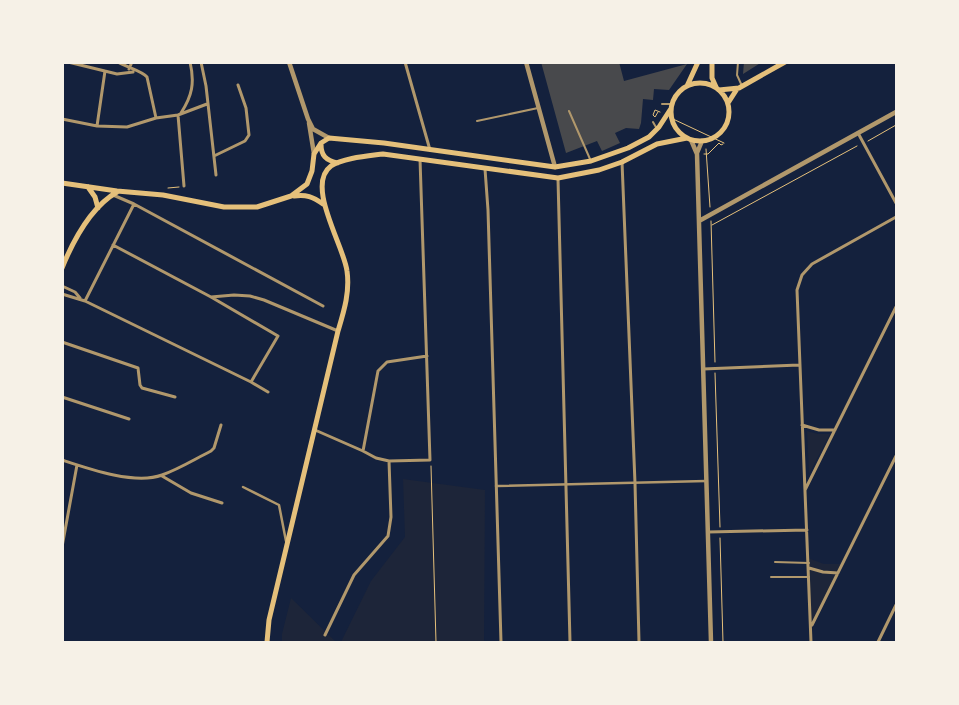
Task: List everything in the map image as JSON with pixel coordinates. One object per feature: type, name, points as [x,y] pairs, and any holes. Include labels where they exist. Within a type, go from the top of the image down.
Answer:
[{"type":"main road","points":[[687,86],[698,62]]},
{"type":"main road","points":[[267,642],[269,620],[346,303],[347,269],[323,204],[323,176],[332,165],[354,158],[383,154],[558,178],[589,173],[622,162],[657,144],[689,139],[703,141],[711,139],[722,130],[728,117],[728,103],[712,78],[712,62]]},
{"type":"main road","points":[[291,196],[307,184],[312,171],[314,154],[321,143],[329,138],[367,141],[555,167],[591,161],[628,148],[649,137],[670,110],[680,90],[687,86],[697,83],[707,84],[718,89],[740,87],[785,62]]},
{"type":"main road","points":[[728,103],[740,87]]},
{"type":"main road","points":[[670,110],[674,127],[680,134],[689,139]]},
{"type":"main road","points":[[321,143],[321,152],[324,157],[338,163]]},
{"type":"main road","points":[[62,183],[163,195],[224,207],[257,207],[303,194],[314,197],[323,204]]},
{"type":"main road","points":[[88,187],[95,197],[98,208]]},
{"type":"main road","points":[[62,268],[82,230],[98,208],[117,191]]},
{"type":"street","points":[[68,62],[124,74],[136,71]]},
{"type":"street","points":[[118,62],[130,69],[144,73],[147,77],[156,118]]},
{"type":"street","points":[[130,69],[132,62]]},
{"type":"street","points":[[184,186],[179,114],[189,99],[193,73],[190,62]]},
{"type":"street","points":[[201,62],[206,86],[216,175]]},
{"type":"street","points":[[289,62],[313,129],[329,138]]},
{"type":"street","points":[[405,62],[430,150]]},
{"type":"street","points":[[526,62],[555,167]]},
{"type":"street","points":[[97,126],[104,71]]},
{"type":"street","points":[[214,156],[245,141],[250,135],[246,108],[238,85]]},
{"type":"street","points":[[62,119],[97,126],[127,127],[156,118],[179,114],[207,104]]},
{"type":"street","points":[[699,222],[896,112]]},
{"type":"street","points":[[308,119],[314,154]]},
{"type":"street","points":[[858,133],[896,203]]},
{"type":"street","points":[[689,139],[697,154],[711,642]]},
{"type":"street","points":[[697,154],[703,141]]},
{"type":"street","points":[[315,430],[376,458],[390,461],[430,460],[420,159]]},
{"type":"street","points":[[622,162],[635,483],[639,642]]},
{"type":"street","points":[[485,169],[488,210],[501,642]]},
{"type":"street","points":[[558,178],[570,642]]},
{"type":"street","points":[[112,195],[134,204],[323,306]]},
{"type":"street","points":[[83,300],[134,204]]},
{"type":"street","points":[[812,642],[804,492],[797,290],[802,275],[817,261],[896,217]]},
{"type":"street","points":[[113,245],[211,297],[278,336],[251,382]]},
{"type":"street","points":[[62,286],[75,292],[83,300]]},
{"type":"street","points":[[62,294],[83,300],[268,392]]},
{"type":"street","points":[[211,297],[250,296],[338,331]]},
{"type":"street","points":[[804,492],[896,308]]},
{"type":"street","points":[[62,342],[138,368],[142,388],[175,397]]},
{"type":"street","points":[[363,451],[378,371],[382,365],[387,362],[427,356]]},
{"type":"street","points":[[703,369],[799,365]]},
{"type":"street","points":[[62,397],[129,419]]},
{"type":"street","points":[[62,460],[138,479],[162,476],[211,451],[214,448],[221,425]]},
{"type":"street","points":[[802,425],[819,430],[836,430]]},
{"type":"street","points":[[811,627],[896,456]]},
{"type":"street","points":[[325,635],[354,575],[388,536],[391,517],[390,461]]},
{"type":"street","points":[[62,547],[78,465]]},
{"type":"street","points":[[162,476],[191,493],[222,503]]},
{"type":"street","points":[[496,486],[706,481]]},
{"type":"street","points":[[243,486],[278,505],[287,547]]},
{"type":"street","points":[[708,532],[807,530]]},
{"type":"street","points":[[809,568],[838,573]]},
{"type":"street","points":[[878,642],[896,605]]},
{"type":"lane","points":[[738,62],[737,75],[740,87]]},
{"type":"lane","points":[[662,104],[672,104]]},
{"type":"lane","points":[[476,121],[538,108]]},
{"type":"lane","points":[[569,111],[591,161]]},
{"type":"lane","points":[[654,122],[657,129]]},
{"type":"lane","points":[[775,562],[808,563]]},
{"type":"lane","points":[[770,577],[809,577]]},
{"type":"path","points":[[658,112],[655,117],[653,115],[655,110],[664,114]]},
{"type":"path","points":[[672,118],[724,143],[721,145],[719,143],[708,154],[697,154]]},
{"type":"path","points":[[711,226],[896,125]]},
{"type":"path","points":[[703,141],[708,154],[711,226],[723,642]]},
{"type":"path","points":[[163,195],[166,188],[184,186]]},
{"type":"path","points":[[430,460],[436,642]]},
{"type":"shaded area","points":[[807,431],[818,434],[830,434],[809,474]]},
{"type":"shaded area","points":[[403,479],[485,490],[484,642],[341,642],[371,581],[405,537]]},
{"type":"shaded area","points":[[808,558],[824,564],[842,564],[811,627]]},
{"type":"shaded area","points":[[291,598],[336,642],[282,642],[282,634]]},
{"type":"building","points":[[541,62],[619,62],[624,81],[687,64],[669,90],[654,89],[653,100],[643,99],[639,129],[626,128],[615,133],[620,143],[602,151],[597,141],[566,153]]},
{"type":"building","points":[[744,62],[762,62],[743,74]]}]
